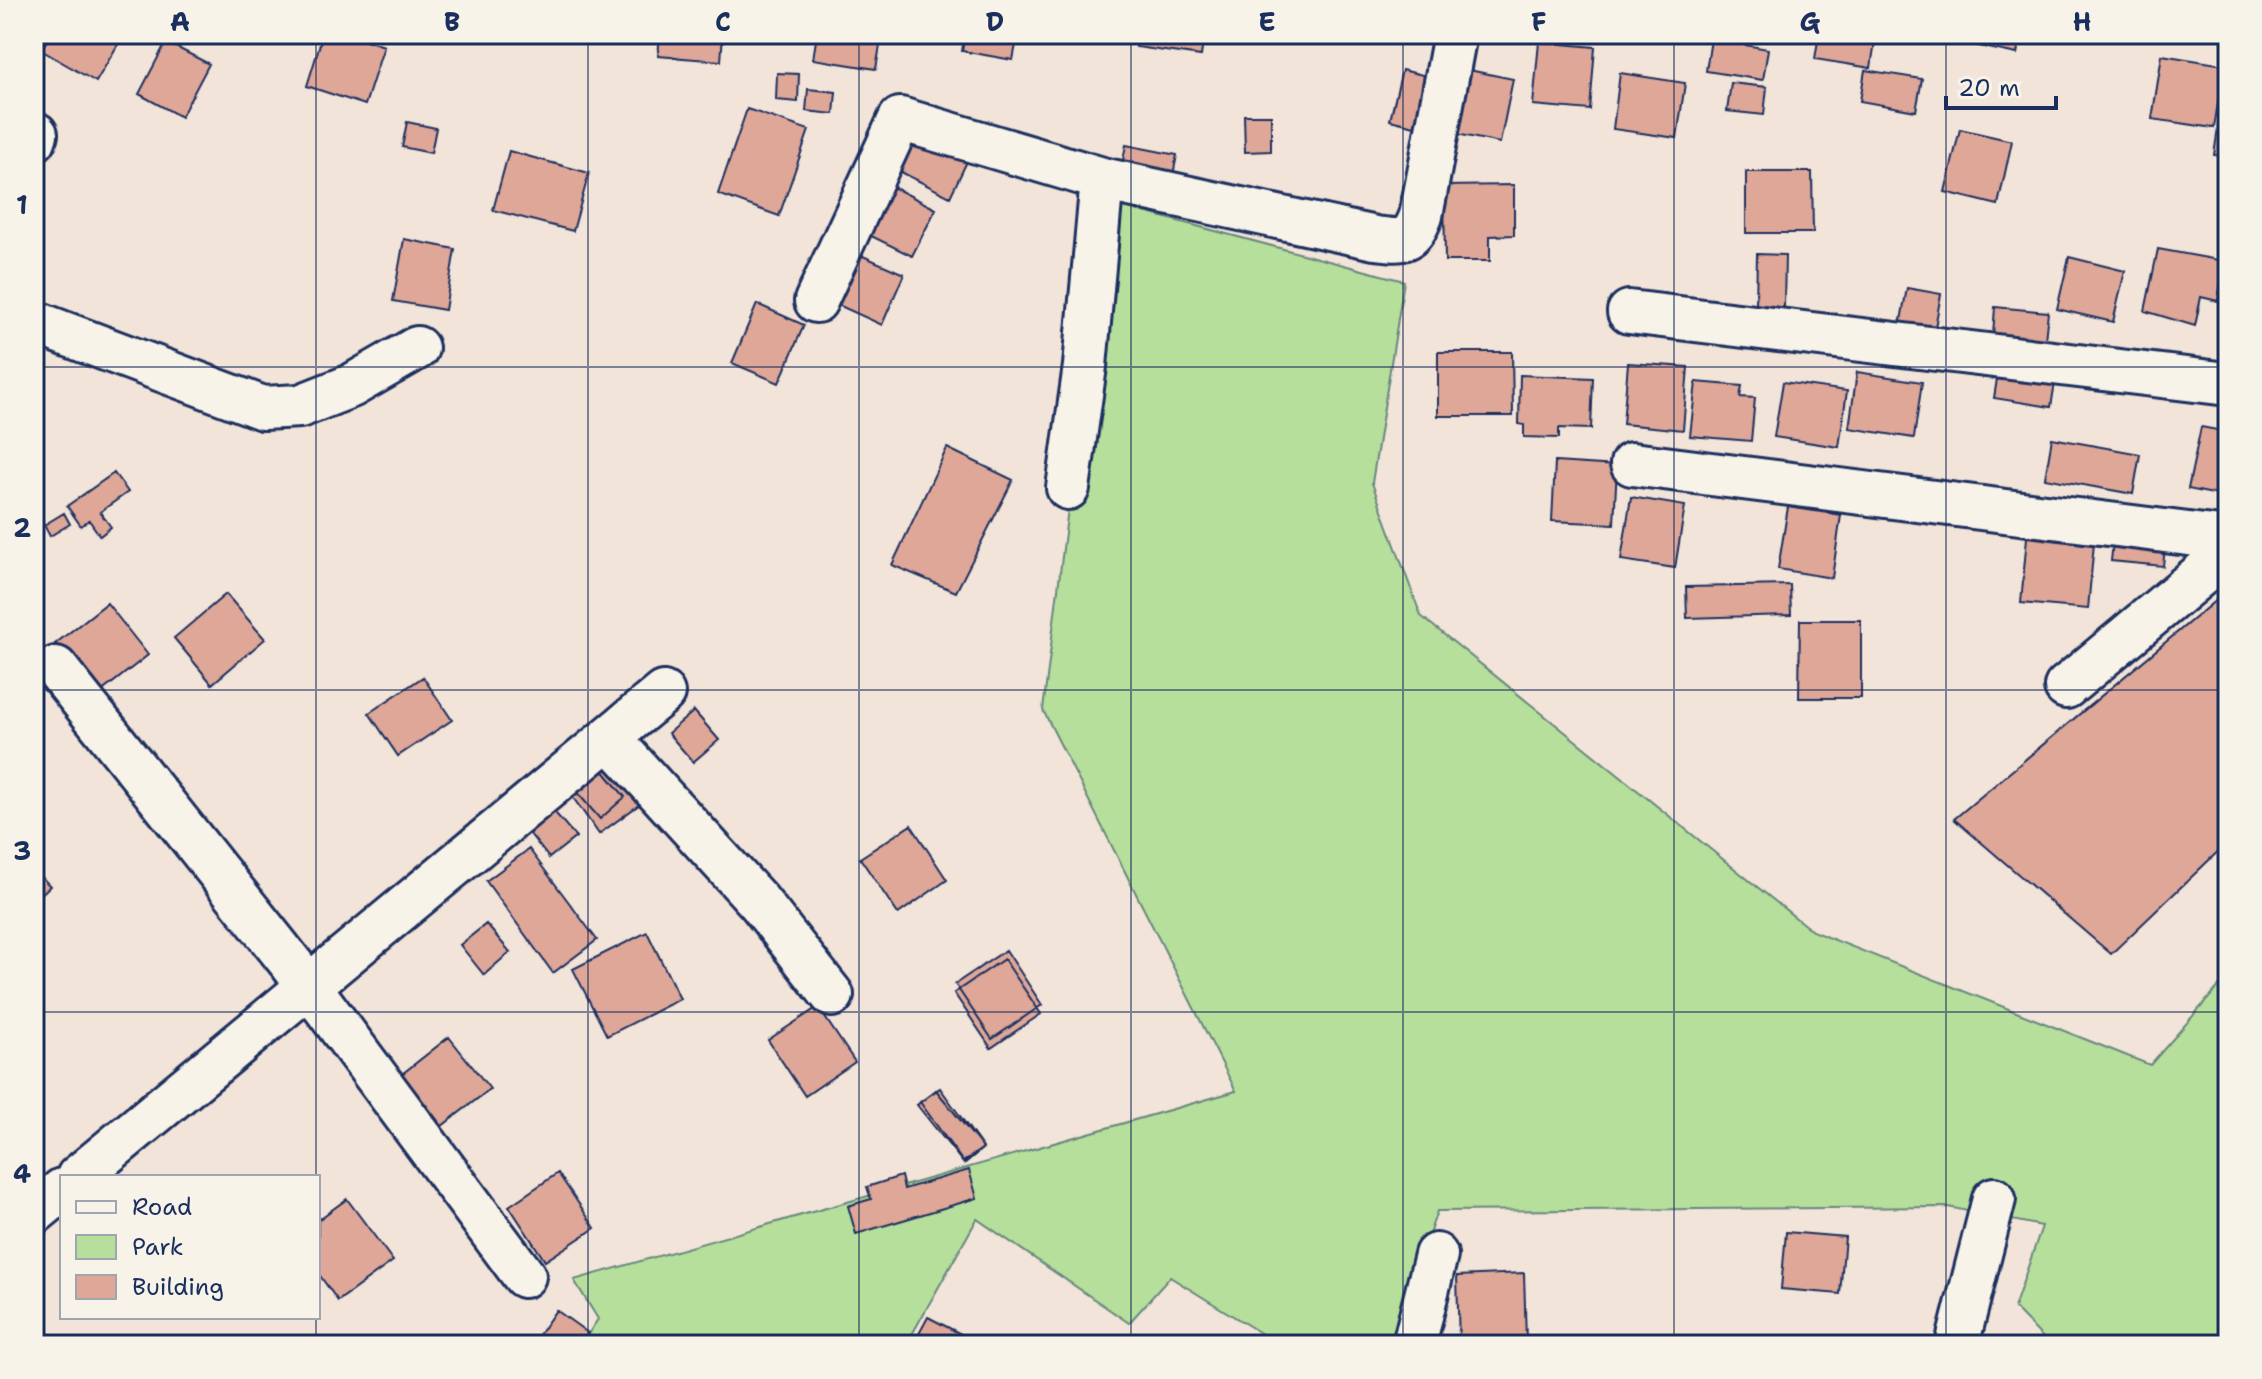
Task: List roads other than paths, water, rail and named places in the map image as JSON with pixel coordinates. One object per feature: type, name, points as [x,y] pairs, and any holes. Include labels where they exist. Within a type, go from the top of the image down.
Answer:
[{"type":"street","points":[[816,301],[900,119],[1102,179],[1375,238],[1406,239],[1415,232],[1421,216],[1455,34]]},
{"type":"street","points":[[1068,488],[1085,366],[1102,179]]},
{"type":"street","points":[[1629,312],[2228,384]]},
{"type":"street","points":[[34,322],[263,408],[300,406],[351,386],[417,348]]},
{"type":"street","points":[[1632,464],[2228,539]]},
{"type":"street","points":[[2066,687],[2228,552]]},
{"type":"street","points":[[56,668],[309,986],[524,1276]]},
{"type":"street","points":[[80,1175],[663,693]]},
{"type":"street","points":[[609,738],[759,902],[832,995]]},
{"type":"street","points":[[34,1213],[60,1192]]},
{"type":"street","points":[[1957,1345],[1994,1199]]},
{"type":"street","points":[[1414,1345],[1436,1255]]}]
